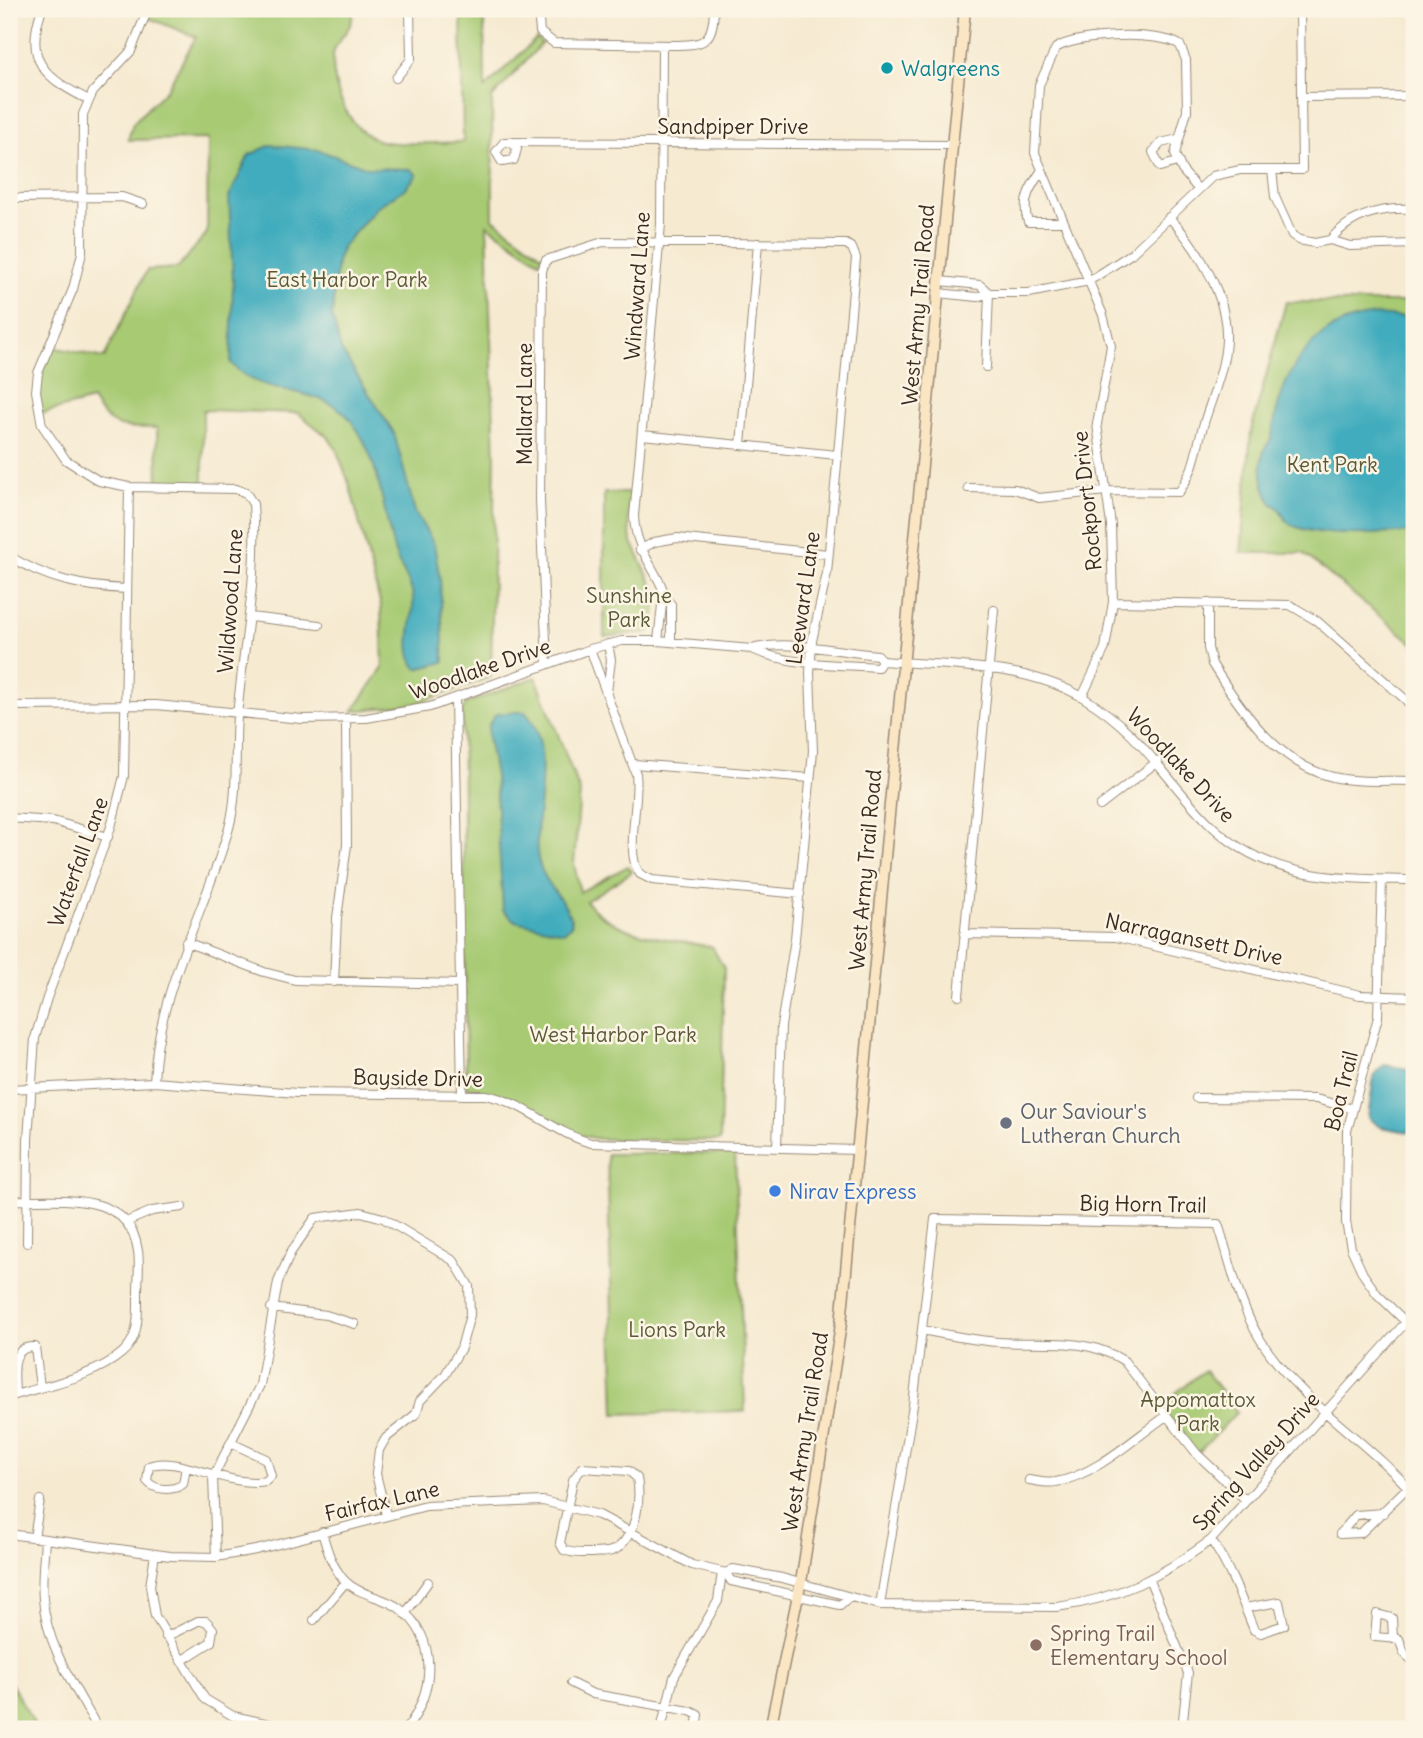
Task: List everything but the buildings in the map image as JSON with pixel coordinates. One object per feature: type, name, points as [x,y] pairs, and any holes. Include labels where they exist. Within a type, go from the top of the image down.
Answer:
[{"type":"main road","name":"West Army Trail Road","points":[[770,1729],[801,1583],[831,1403],[858,1150],[965,9]]},
{"type":"street","points":[[42,9],[34,36],[38,61],[51,78],[89,100],[127,57],[148,9]]},
{"type":"street","points":[[396,78],[411,59],[410,9]]},
{"type":"street","points":[[538,9],[540,32],[554,43],[662,45],[691,45],[705,40],[712,31],[714,9]]},
{"type":"street","points":[[939,287],[977,297],[989,293],[1039,293],[1089,281],[1131,254],[1207,180],[1228,171],[1302,170],[1300,9]]},
{"type":"street","name":"Rockport Drive","points":[[1082,697],[1105,648],[1113,602],[1106,491],[1097,418],[1111,346],[1107,327],[1089,281],[1035,153],[1038,96],[1049,59],[1056,48],[1069,40],[1111,38],[1166,37],[1180,45],[1186,60],[1187,111],[1178,139]]},
{"type":"street","name":"Windward Lane","points":[[662,45],[659,243],[634,516],[640,550],[660,583],[665,600],[671,604],[671,642]]},
{"type":"street","points":[[1301,97],[1414,96]]},
{"type":"street","name":"Wildwood Lane","points":[[89,100],[82,128],[80,264],[73,289],[41,360],[36,382],[37,406],[47,435],[66,460],[99,481],[129,487],[230,488],[249,496],[253,513],[250,617],[237,712],[236,783],[232,817],[162,1014],[153,1082]]},
{"type":"street","points":[[1177,162],[1160,167],[1153,152],[1160,143],[1178,139],[1175,154],[1177,162],[1198,189]]},
{"type":"street","name":"Sandpiper Drive","points":[[513,144],[953,145]]},
{"type":"street","points":[[1042,170],[1027,192],[1025,213],[1028,222],[1035,225],[1063,222]]},
{"type":"street","points":[[1272,170],[1275,197],[1292,235],[1310,243],[1329,240],[1350,246],[1414,244]]},
{"type":"street","points":[[9,198],[122,197],[143,204]]},
{"type":"street","points":[[1329,240],[1342,225],[1364,215],[1389,208],[1414,209]]},
{"type":"street","points":[[968,488],[1015,489],[1039,498],[1106,491],[1179,492],[1194,468],[1199,438],[1224,356],[1226,339],[1222,308],[1189,239],[1169,217]]},
{"type":"street","name":"Leeward Lane","points":[[659,243],[846,244],[856,253],[828,554],[812,648],[813,751],[800,894],[780,1026],[778,1147]]},
{"type":"street","name":"Mallard Lane","points":[[547,664],[540,500],[542,271],[546,260],[594,244],[659,243]]},
{"type":"street","points":[[741,445],[758,243]]},
{"type":"street","points":[[986,367],[989,293]]},
{"type":"street","points":[[642,436],[837,454]]},
{"type":"street","name":"Waterfall Lane","points":[[27,1243],[35,1038],[42,1011],[108,837],[124,776],[129,487]]},
{"type":"street","points":[[640,550],[654,542],[677,538],[828,554]]},
{"type":"street","points":[[9,556],[62,581],[126,589]]},
{"type":"street","points":[[658,641],[662,605],[665,600]]},
{"type":"street","points":[[1113,602],[1282,604],[1299,608],[1406,700],[1414,711]]},
{"type":"street","points":[[1208,603],[1208,648],[1212,664],[1275,746],[1308,769],[1334,778],[1414,781]]},
{"type":"street","points":[[959,996],[994,610]]},
{"type":"street","points":[[250,617],[319,625]]},
{"type":"street","name":"Woodlake Drive","points":[[9,706],[171,706],[302,719],[346,719],[408,713],[455,699],[590,649],[608,644],[658,641],[752,649],[811,662],[878,667],[882,661]]},
{"type":"street","points":[[607,692],[611,660],[608,644]]},
{"type":"street","name":"Woodlake Drive","points":[[752,649],[763,646],[812,648],[878,655],[882,661]]},
{"type":"street","points":[[590,649],[634,764],[638,794],[632,855],[640,874],[652,880],[800,894]]},
{"type":"street","name":"Woodlake Drive","points":[[882,661],[989,670],[1039,679],[1082,697],[1119,722],[1158,761],[1207,822],[1250,855],[1303,875],[1414,880]]},
{"type":"street","points":[[455,699],[462,1095]]},
{"type":"street","points":[[334,982],[337,918],[347,845],[346,719]]},
{"type":"street","points":[[1100,806],[1158,761]]},
{"type":"street","points":[[634,764],[810,778]]},
{"type":"street","points":[[9,818],[53,821],[108,837]]},
{"type":"street","name":"Boa Trail","points":[[1382,880],[1380,996],[1375,1029],[1345,1142],[1345,1210],[1348,1238],[1369,1284],[1414,1331]]},
{"type":"street","name":"Narragansett Drive","points":[[964,934],[1116,937],[1346,992],[1414,997]]},
{"type":"street","points":[[186,942],[279,976],[334,982],[460,984]]},
{"type":"street","name":"Bayside Drive","points":[[9,1089],[153,1082],[297,1093],[485,1095],[509,1101],[564,1133],[592,1143],[858,1150]]},
{"type":"street","points":[[1196,1098],[1317,1099],[1353,1109]]},
{"type":"street","points":[[9,1200],[96,1203],[108,1207],[126,1222],[138,1251],[137,1331],[125,1350],[109,1363],[40,1387],[12,1396],[15,1358],[18,1350],[25,1346],[35,1347],[40,1387]]},
{"type":"street","points":[[126,1222],[152,1211],[182,1207]]},
{"type":"street","points":[[216,1557],[213,1477],[260,1385],[271,1308],[290,1252],[315,1218],[355,1212],[375,1215],[441,1251],[454,1261],[463,1272],[471,1303],[469,1325],[461,1348],[444,1375],[419,1401],[416,1415],[386,1438],[379,1450],[376,1475],[386,1515]]},
{"type":"street","name":"Big Horn Trail","points":[[922,1330],[935,1219],[1218,1224],[1237,1289],[1259,1338],[1290,1379],[1411,1490]]},
{"type":"street","points":[[271,1308],[326,1315],[355,1324]]},
{"type":"street","name":"Spring Valley Drive","points":[[801,1583],[880,1605],[1057,1607],[1103,1599],[1150,1581],[1211,1539],[1414,1313]]},
{"type":"street","points":[[880,1605],[922,1330],[983,1341],[1079,1343],[1102,1348],[1124,1361],[1197,1454],[1246,1500]]},
{"type":"street","points":[[1029,1480],[1057,1482],[1088,1469],[1165,1416]]},
{"type":"street","points":[[186,1467],[183,1483],[177,1488],[158,1489],[147,1480],[149,1466],[156,1463],[186,1467],[213,1477],[258,1483],[271,1476],[266,1459],[231,1443]]},
{"type":"street","points":[[582,1468],[629,1471],[637,1478],[638,1507],[629,1531],[618,1548],[608,1552],[570,1553],[564,1550],[560,1539],[573,1480],[582,1468]]},
{"type":"street","points":[[1383,1513],[1356,1515],[1340,1534],[1361,1533],[1411,1490]]},
{"type":"street","points":[[34,1538],[40,1500]]},
{"type":"street","name":"Fairfax Lane","points":[[9,1534],[155,1554],[216,1557],[256,1550],[386,1515],[462,1503],[527,1501],[569,1506],[599,1515],[692,1565],[724,1573],[731,1581],[798,1595]]},
{"type":"street","points":[[322,1532],[331,1562],[346,1582],[405,1614],[420,1630],[430,1661],[424,1690],[406,1729]]},
{"type":"street","points":[[45,1539],[42,1588],[49,1630],[98,1729]]},
{"type":"street","points":[[1211,1539],[1230,1569],[1245,1608],[1257,1632],[1284,1625],[1279,1602],[1245,1608]]},
{"type":"street","points":[[155,1554],[151,1601],[166,1637],[205,1699],[221,1712],[293,1729]]},
{"type":"street","name":"Fairfax Lane","points":[[724,1573],[733,1569],[801,1583]]},
{"type":"street","points":[[661,1729],[680,1664],[718,1601],[724,1573]]},
{"type":"street","points":[[1150,1581],[1188,1673],[1182,1729]]},
{"type":"street","points":[[314,1620],[346,1582]]},
{"type":"street","points":[[405,1614],[428,1582]]},
{"type":"street","name":"Spring Valley Drive","points":[[798,1595],[840,1605],[848,1598]]},
{"type":"street","points":[[166,1637],[202,1620],[213,1629],[211,1642],[181,1661]]},
{"type":"street","points":[[1393,1639],[1399,1639],[1404,1653],[1414,1662]]},
{"type":"street","points":[[571,1683],[593,1694],[666,1705],[698,1715],[696,1729]]},
{"type":"green space","name":"East Harbor Park","points":[[150,9],[353,9],[351,24],[336,45],[333,57],[339,95],[351,119],[369,136],[381,141],[409,144],[463,142],[461,9],[484,9],[485,88],[537,38],[542,43],[492,98],[493,219],[543,256],[539,261],[487,225],[495,457],[491,677],[415,704],[353,711],[383,668],[381,606],[349,483],[336,449],[328,437],[298,413],[203,410],[203,484],[158,483],[157,428],[127,427],[112,423],[92,400],[40,414],[38,386],[48,346],[104,358],[147,270],[178,268],[207,233],[208,139],[128,140],[133,123],[167,89],[196,37],[146,17]]},
{"type":"green space","name":"Kent Park","points":[[1286,302],[1414,302],[1414,644],[1303,553],[1241,553],[1251,431]]},
{"type":"green space","name":"Sunshine Park","points":[[604,493],[631,493],[628,516],[631,540],[657,595],[654,624],[649,632],[604,637]]},
{"type":"green space","name":"West Harbor Park","points":[[536,677],[580,792],[574,864],[580,892],[628,866],[632,872],[586,901],[598,913],[627,929],[712,947],[724,968],[720,1141],[599,1139],[579,1135],[506,1096],[469,1089],[466,1086],[462,710],[467,703]]},
{"type":"green space","name":"Lions Park","points":[[735,1153],[745,1411],[615,1414],[607,1154]]},
{"type":"green space","name":"Appomattox Park","points":[[1205,1370],[1237,1412],[1197,1454],[1158,1407]]},
{"type":"green space","points":[[9,1680],[37,1729],[9,1729]]},
{"type":"water","points":[[271,145],[318,150],[368,168],[411,169],[417,175],[405,189],[378,206],[343,246],[337,262],[332,316],[341,350],[394,433],[415,512],[434,544],[440,579],[444,662],[417,669],[412,661],[409,643],[412,591],[395,553],[369,452],[352,422],[340,409],[325,401],[258,382],[243,375],[231,363],[233,282],[229,197],[249,155]]},
{"type":"water","name":"Kent Park","points":[[1377,315],[1414,318],[1414,532],[1334,533],[1292,525],[1268,497],[1262,470],[1262,456],[1271,438],[1282,392],[1302,354],[1316,339],[1333,327],[1354,319]]},
{"type":"water","points":[[525,712],[540,741],[542,759],[537,851],[543,872],[565,907],[572,924],[564,932],[515,921],[503,910],[495,776],[488,737],[489,724],[496,714]]},
{"type":"water","points":[[1384,1065],[1414,1070],[1414,1133],[1380,1127],[1368,1118],[1374,1076]]},
{"type":"place","name":"Walgreens","points":[[887,68]]},
{"type":"place","name":"Our Saviour's Lutheran Church","points":[[1006,1123]]},
{"type":"place","name":"Nirav Express","points":[[775,1191]]},
{"type":"place","name":"Spring Trail Elementary School","points":[[1036,1645]]}]
